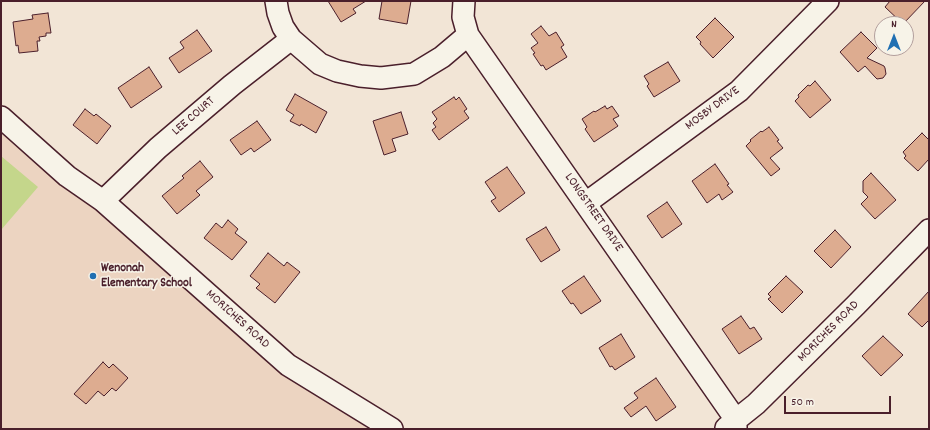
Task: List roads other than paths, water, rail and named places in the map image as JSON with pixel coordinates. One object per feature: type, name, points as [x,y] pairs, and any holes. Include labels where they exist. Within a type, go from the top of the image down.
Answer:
[{"type":"street","points":[[276,1],[278,13],[291,39],[320,64],[337,71],[360,76],[381,78],[414,74],[442,56],[468,35]]},
{"type":"street","name":"LONGSTREET DRIVE","points":[[464,1],[463,17],[468,35],[586,203],[732,426]]},
{"type":"street","name":"MOSBY DRIVE","points":[[586,203],[739,91],[828,1]]},
{"type":"street","name":"LEE COURT","points":[[104,201],[158,148],[232,85],[291,39]]},
{"type":"street","name":"MORICHES ROAD","points":[[1,118],[67,176],[104,201],[288,365],[392,429]]},
{"type":"street","name":"MORICHES ROAD","points":[[732,426],[856,305],[929,230]]},
{"type":"place","name":"Wenonah Elementary School","points":[[93,276]]}]
